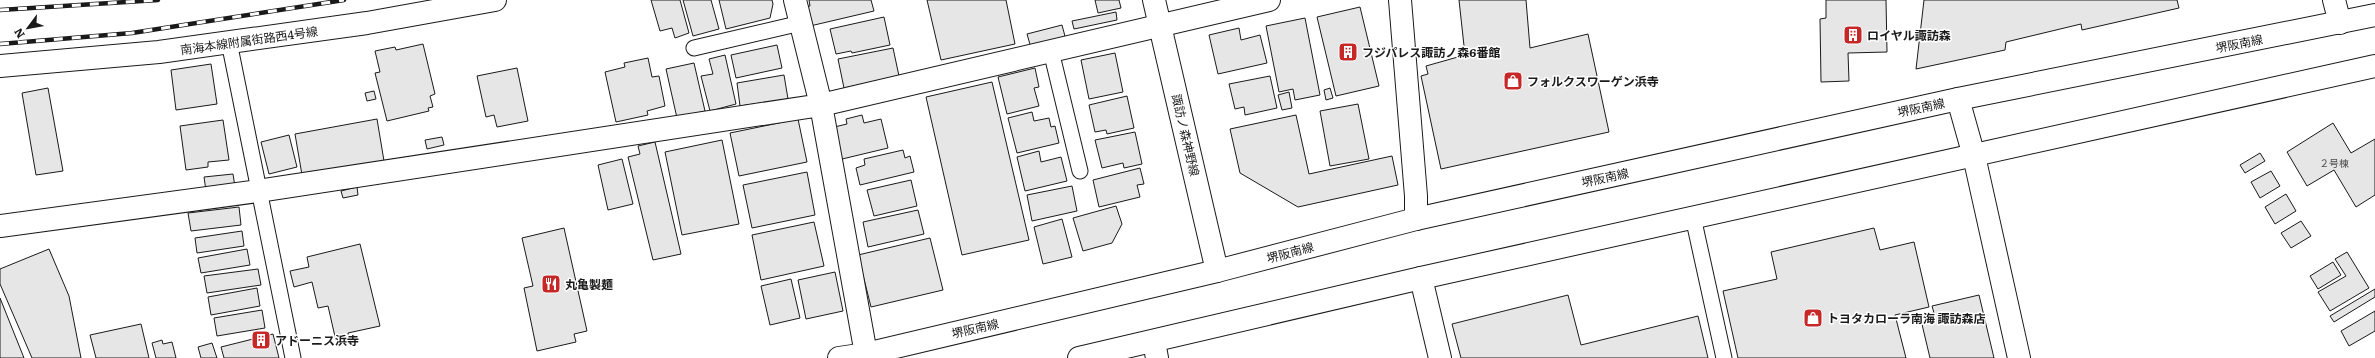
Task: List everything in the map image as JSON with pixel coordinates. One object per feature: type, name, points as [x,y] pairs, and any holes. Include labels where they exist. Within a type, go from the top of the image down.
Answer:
[{"type":"street","name":"南海本線附属街路西4号線","points":[[0,66],[159,52],[367,23],[495,0]]},
{"type":"street","points":[[795,0],[821,105],[866,354]]},
{"type":"street","name":"諏訪ノ森神野線","points":[[1154,0],[1217,271]]},
{"type":"street","points":[[0,226],[258,191],[821,105],[1269,0]]},
{"type":"street","points":[[1400,0],[1416,196],[1416,219]]},
{"type":"street","points":[[2334,0],[2340,23]]},
{"type":"street","name":"堺阪南線","points":[[839,358],[866,354],[1217,271],[1416,219],[1958,99],[2375,15]]},
{"type":"street","points":[[1079,358],[1155,350],[1421,278],[2375,66]]},
{"type":"street","points":[[1958,99],[1974,156],[2020,358]]},
{"type":"street","points":[[1421,278],[1440,358]]},
{"type":"lane","points":[[694,48],[801,23]]},
{"type":"lane","points":[[229,42],[293,358]]},
{"type":"lane","points":[[1051,51],[1080,171]]},
{"type":"lane","points":[[1693,218],[1724,358]]},
{"type":"building","points":[[651,0],[680,0],[689,33],[675,38],[672,28],[660,31]]},
{"type":"building","points":[[683,0],[711,0],[719,29],[693,36]]},
{"type":"building","points":[[719,0],[772,0],[773,4],[770,18],[726,29]]},
{"type":"building","points":[[809,0],[871,0],[874,11],[810,26],[805,7],[810,6]]},
{"type":"building","points":[[927,0],[1006,0],[1015,44],[941,60]]},
{"type":"building","points":[[1095,0],[1119,0],[1121,8],[1098,13]]},
{"type":"building","points":[[1459,0],[1526,0],[1530,48],[1588,34],[1609,132],[1441,169],[1421,76],[1428,74],[1426,66],[1465,55]]},
{"type":"building","name":"ロイヤル諏訪森","points":[[1826,0],[1886,0],[1887,52],[1848,53],[1849,81],[1821,82],[1820,19],[1826,18]]},
{"type":"building","points":[[1924,0],[2177,0],[2179,8],[2082,30],[2081,24],[2006,42],[2005,50],[1916,69]]},
{"type":"building","name":"フジパレス諏訪ノ森6番館","points":[[1360,7],[1379,86],[1336,96],[1317,17]]},
{"type":"building","points":[[1116,12],[1117,20],[1074,29],[1072,21]]},
{"type":"building","points":[[884,17],[890,45],[852,53],[851,51],[836,54],[830,29]]},
{"type":"building","points":[[1305,18],[1320,95],[1295,100],[1293,89],[1279,92],[1266,26]]},
{"type":"building","points":[[1062,25],[1066,40],[1031,48],[1027,34]]},
{"type":"building","points":[[1239,28],[1241,40],[1260,35],[1267,63],[1218,74],[1209,35]]},
{"type":"building","points":[[423,44],[435,94],[430,96],[433,107],[428,108],[429,111],[387,121],[375,73],[380,72],[375,51],[395,47],[396,50]]},
{"type":"building","points":[[777,45],[782,68],[736,78],[731,55]]},
{"type":"building","points":[[893,48],[899,76],[844,88],[838,59]]},
{"type":"building","points":[[1115,53],[1123,92],[1089,99],[1081,60]]},
{"type":"building","points":[[725,55],[736,104],[710,111],[701,76],[713,74],[709,59]]},
{"type":"building","points":[[648,58],[652,77],[659,76],[665,106],[647,111],[648,115],[616,122],[605,72],[625,67],[624,63]]},
{"type":"building","points":[[694,63],[705,111],[677,118],[666,69]]},
{"type":"building","points":[[211,64],[217,104],[176,110],[171,70]]},
{"type":"building","points":[[517,68],[528,121],[497,127],[494,115],[486,117],[477,76]]},
{"type":"building","points":[[1035,68],[1039,87],[1034,88],[1039,106],[1007,114],[998,77]]},
{"type":"building","points":[[784,75],[788,99],[740,106],[737,83]]},
{"type":"building","points":[[1270,76],[1277,108],[1245,115],[1244,107],[1235,109],[1229,84]]},
{"type":"building","points":[[992,82],[1029,240],[962,255],[926,97]]},
{"type":"building","points":[[48,88],[63,171],[36,175],[22,93]]},
{"type":"building","points":[[1330,88],[1333,98],[1326,100],[1324,90]]},
{"type":"building","points":[[374,91],[376,99],[367,101],[365,93]]},
{"type":"building","points":[[1289,92],[1292,108],[1282,110],[1278,95]]},
{"type":"building","points":[[1127,96],[1134,128],[1107,134],[1106,130],[1095,132],[1089,105]]},
{"type":"building","points":[[1358,104],[1369,159],[1330,166],[1320,111]]},
{"type":"building","points":[[1032,112],[1034,121],[1049,118],[1051,127],[1055,126],[1059,143],[1017,153],[1008,118]]},
{"type":"building","points":[[862,115],[864,123],[881,119],[888,148],[838,160],[830,128],[847,124],[846,119]]},
{"type":"building","points":[[1296,115],[1309,174],[1392,156],[1398,185],[1298,207],[1240,173],[1230,129]]},
{"type":"building","points":[[377,119],[384,161],[302,175],[295,134]]},
{"type":"building","points":[[798,119],[807,162],[739,176],[730,133]]},
{"type":"building","points":[[223,120],[229,160],[208,162],[208,167],[186,170],[180,126]]},
{"type":"building","points":[[2333,123],[2351,153],[2375,139],[2375,195],[2356,207],[2334,170],[2307,186],[2287,152]]},
{"type":"building","points":[[1135,132],[1142,164],[1124,168],[1123,163],[1102,168],[1095,140]]},
{"type":"building","points":[[289,135],[297,167],[269,174],[261,142]]},
{"type":"building","points":[[442,137],[444,145],[427,149],[425,140]]},
{"type":"building","points":[[722,140],[739,224],[682,235],[665,152]]},
{"type":"building","points":[[655,142],[681,254],[653,260],[628,157],[640,154],[638,146]]},
{"type":"building","points":[[903,150],[905,158],[910,156],[914,172],[860,185],[856,168],[865,165],[864,159]]},
{"type":"building","points":[[1039,151],[1041,162],[1061,157],[1067,181],[1025,191],[1017,157]]},
{"type":"building","points":[[2260,153],[2265,161],[2245,173],[2240,165]]},
{"type":"building","points":[[622,159],[633,204],[608,210],[598,165]]},
{"type":"building","points":[[1140,168],[1144,184],[1137,185],[1140,197],[1099,207],[1093,180]]},
{"type":"building","points":[[2271,171],[2280,186],[2260,198],[2251,182]]},
{"type":"building","points":[[807,172],[815,215],[752,228],[743,185]]},
{"type":"building","points":[[233,174],[235,187],[206,191],[204,177]]},
{"type":"building","points":[[911,180],[917,206],[874,216],[867,190]]},
{"type":"building","points":[[1072,186],[1077,211],[1032,221],[1027,195]]},
{"type":"building","points":[[357,187],[358,195],[343,198],[341,191]]},
{"type":"building","points":[[2286,194],[2296,211],[2275,224],[2265,207]]},
{"type":"building","points":[[1116,206],[1122,224],[1112,243],[1083,251],[1073,218]]},
{"type":"building","points":[[239,207],[241,225],[191,231],[188,213]]},
{"type":"building","points":[[918,210],[924,234],[868,247],[863,222]]},
{"type":"building","points":[[1062,219],[1072,257],[1043,264],[1034,227]]},
{"type":"building","points":[[2301,221],[2311,236],[2291,248],[2281,233]]},
{"type":"building","points":[[814,222],[824,266],[761,280],[752,235]]},
{"type":"building","points":[[564,228],[587,331],[574,334],[576,342],[537,351],[524,288],[533,286],[522,238]]},
{"type":"building","points":[[1874,228],[1880,250],[1914,242],[1929,307],[1895,315],[1906,358],[1738,358],[1723,291],[1777,279],[1771,252]]},
{"type":"building","points":[[242,231],[244,246],[197,253],[195,238]]},
{"type":"building","points":[[930,238],[943,290],[871,307],[858,255]]},
{"type":"building","points":[[360,244],[380,326],[348,333],[349,338],[336,341],[328,306],[318,308],[312,282],[294,287],[290,271],[309,267],[307,257]]},
{"type":"building","points":[[49,249],[69,296],[81,358],[32,358],[0,284],[0,269]]},
{"type":"building","points":[[247,249],[250,265],[201,273],[198,258]]},
{"type":"building","points":[[2347,252],[2369,288],[2330,311],[2318,292],[2346,276],[2335,259]]},
{"type":"building","points":[[2333,262],[2341,275],[2318,289],[2310,276]]},
{"type":"building","points":[[258,269],[261,285],[207,293],[204,276]]},
{"type":"building","points":[[835,272],[843,311],[806,319],[798,280]]},
{"type":"building","points":[[791,279],[800,318],[770,325],[761,286]]},
{"type":"building","points":[[257,288],[260,306],[211,315],[208,297]]},
{"type":"building","points":[[2375,289],[2375,297],[2334,322],[2330,316]]},
{"type":"building","points":[[1568,295],[1581,345],[1698,316],[1708,358],[1461,358],[1452,324]]},
{"type":"building","points":[[1979,295],[1994,358],[1930,358],[1920,316],[1934,313],[1932,306]]},
{"type":"building","points":[[0,298],[24,358],[0,358]]},
{"type":"building","points":[[262,310],[265,328],[217,336],[214,318]]},
{"type":"building","points":[[2375,311],[2375,331],[2349,346],[2341,331]]},
{"type":"building","points":[[141,324],[149,358],[96,358],[90,335]]},
{"type":"building","name":"アドーニス浜寺","points":[[273,334],[279,358],[224,358],[221,347]]},
{"type":"building","points":[[162,340],[163,344],[172,342],[176,358],[156,358],[152,343]]},
{"type":"building","points":[[212,343],[217,358],[201,358],[198,347]]},
{"type":"railway","points":[[0,10],[158,0]]},
{"type":"railway","points":[[0,44],[132,33],[344,0]]},
{"type":"place","name":"ロイヤル諏訪森","points":[[1853,35]]},
{"type":"place","name":"フジパレス諏訪ノ森6番館","points":[[1348,52]]},
{"type":"place","name":"フォルクスワーゲン浜寺","points":[[1513,81]]},
{"type":"place","name":"丸亀製麺","points":[[551,284]]},
{"type":"place","name":"トヨタカローラ南海 諏訪森店","points":[[1813,318]]},
{"type":"place","name":"アドーニス浜寺","points":[[261,340]]}]
